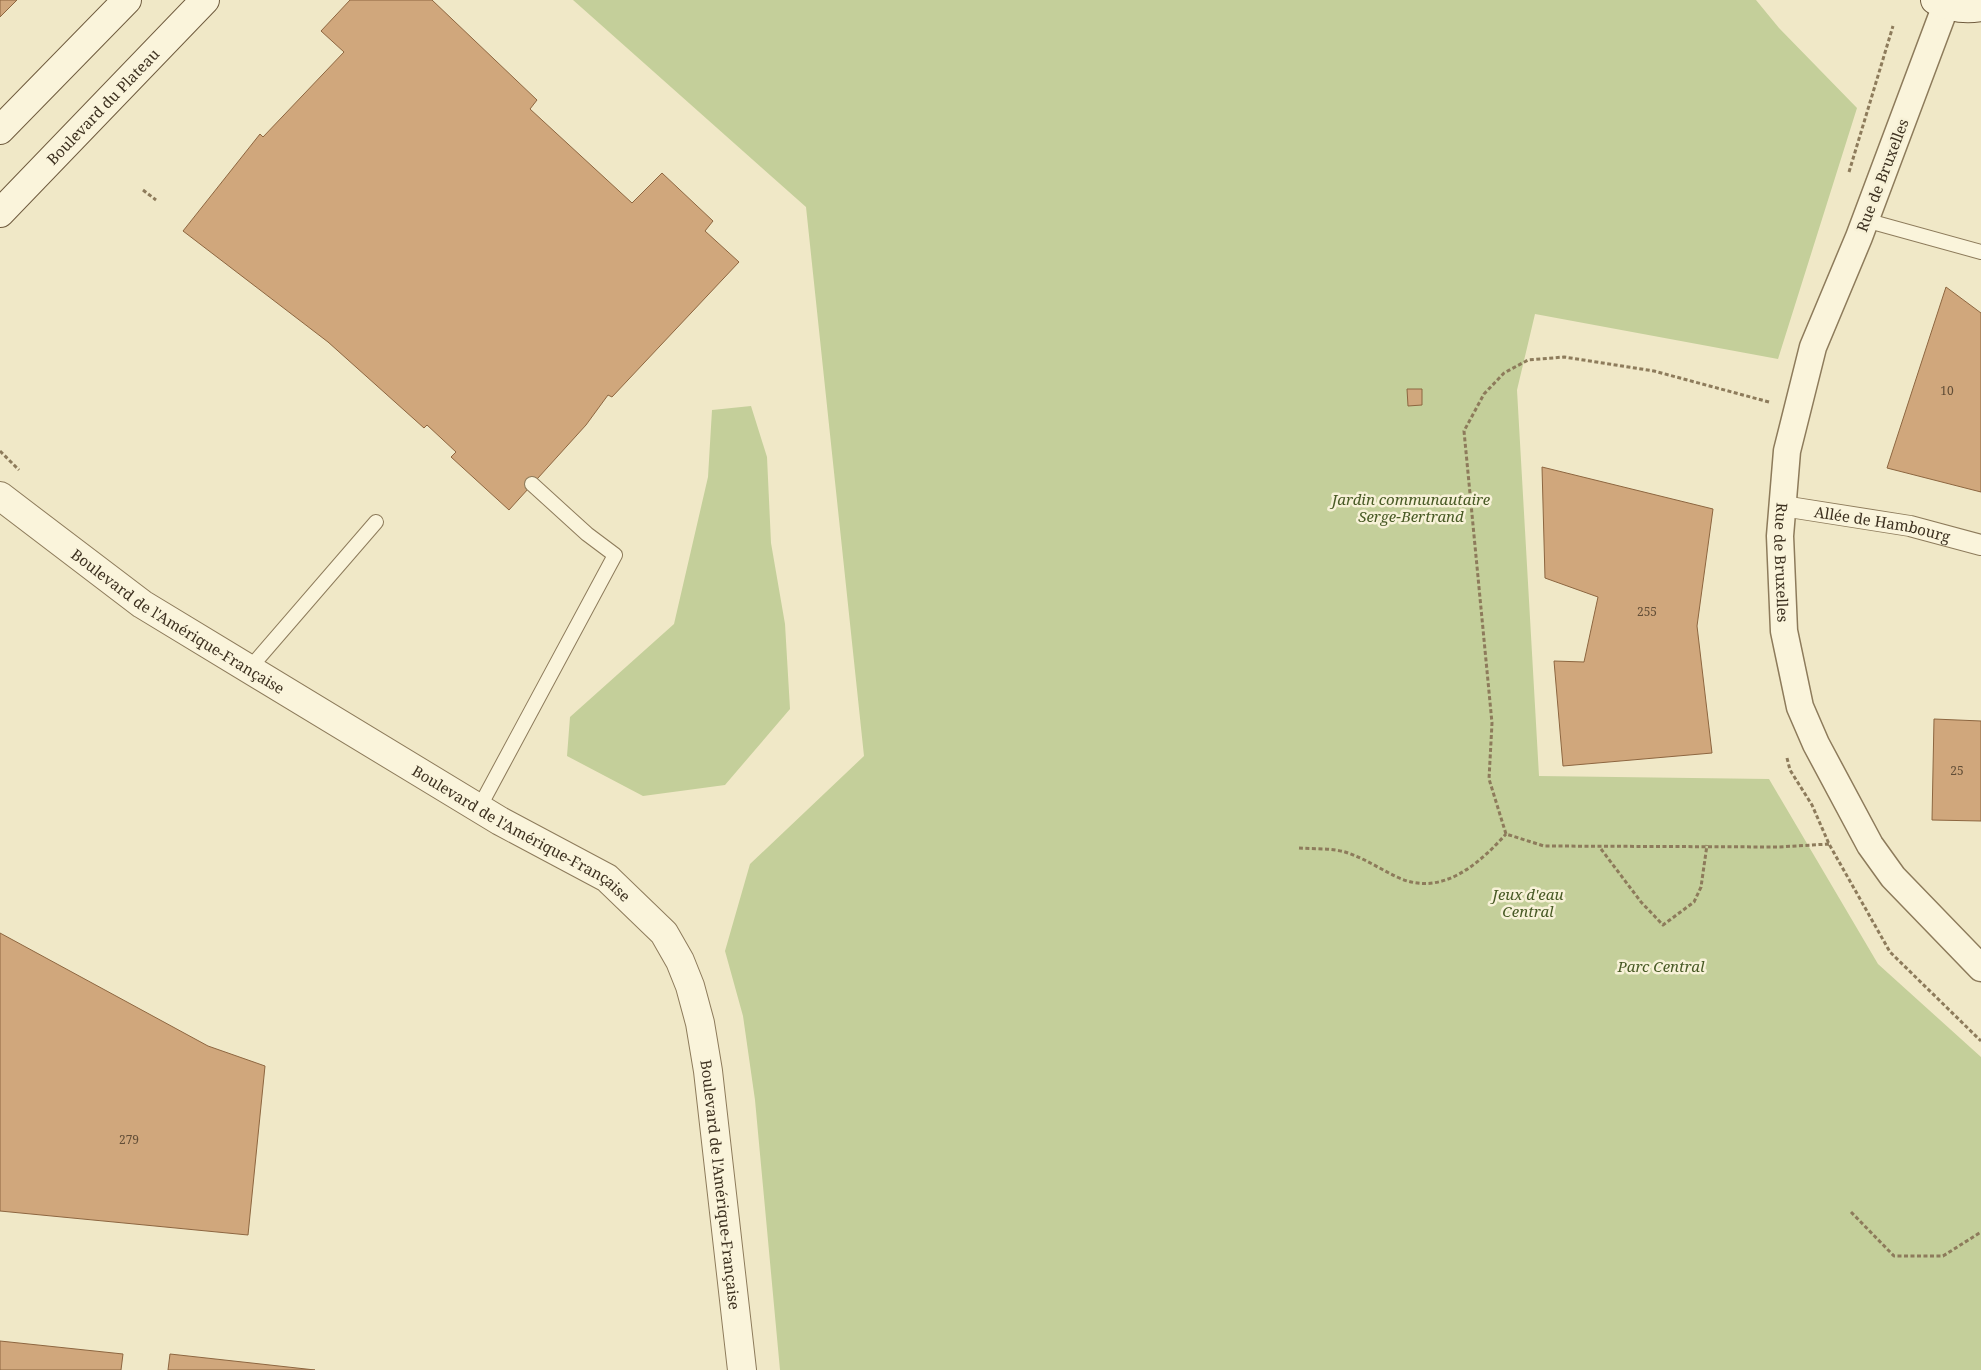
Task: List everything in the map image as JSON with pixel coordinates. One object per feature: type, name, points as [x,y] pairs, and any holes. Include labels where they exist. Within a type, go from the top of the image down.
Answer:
[{"type":"street","points":[[0,130],[127,0]]},
{"type":"street","name":"Boulevard du Plateau","points":[[0,213],[205,0]]},
{"type":"street","points":[[1941,3],[1973,9],[1981,7]]},
{"type":"street","name":"Rue de Bruxelles","points":[[1941,3],[1866,220],[1813,347],[1787,451],[1780,536],[1784,631],[1800,707],[1816,744],[1870,845],[1893,877],[1981,968]]},
{"type":"street","name":"Boulevard de l'Amérique-Française","points":[[0,496],[142,604],[478,808],[607,878],[664,933],[680,961],[690,986],[700,1023],[708,1072],[742,1370]]},
{"type":"street","name":"Allée de Hambourg","points":[[1783,506],[1910,526],[1981,545]]},
{"type":"lane","points":[[1866,220],[1981,252]]},
{"type":"lane","points":[[478,808],[615,555],[587,534],[532,484]]},
{"type":"lane","points":[[249,669],[376,522]]},
{"type":"path","points":[[1847,178],[1893,26]]},
{"type":"path","points":[[143,190],[156,200]]},
{"type":"path","points":[[1506,834],[1489,779],[1492,723],[1464,431],[1484,394],[1504,373],[1528,360],[1564,358],[1654,371],[1798,409]]},
{"type":"path","points":[[0,451],[20,471]]},
{"type":"path","points":[[1786,751],[1790,770],[1812,805],[1828,844],[1890,952],[1981,1041]]},
{"type":"path","points":[[1299,848],[1344,852],[1373,863],[1399,878],[1427,884],[1454,878],[1484,858],[1506,834]]},
{"type":"path","points":[[1506,834],[1544,846],[1600,848],[1707,845],[1778,847],[1828,844]]},
{"type":"path","points":[[1600,848],[1641,902],[1663,925],[1694,902],[1701,887],[1707,845]]},
{"type":"path","points":[[1851,1212],[1894,1256],[1943,1256],[1981,1232]]},
{"type":"green space","points":[[573,0],[1756,0],[1779,28],[1857,108],[1778,359],[1535,314],[1517,390],[1539,776],[1769,779],[1878,964],[1981,1057],[1981,1370],[780,1370],[755,1100],[743,1016],[725,951],[750,864],[864,756],[806,207]]},
{"type":"green space","points":[[751,406],[767,457],[771,543],[785,624],[790,709],[725,785],[643,796],[567,756],[570,717],[674,624],[708,477],[712,410]]},
{"type":"building","points":[[0,0],[17,0],[0,17]]},
{"type":"building","points":[[350,0],[432,0],[537,100],[530,109],[632,203],[662,173],[713,221],[705,231],[739,262],[612,397],[608,395],[586,425],[509,510],[451,457],[456,452],[427,425],[424,428],[328,342],[183,231],[260,134],[263,137],[344,52],[321,31]]},
{"type":"building","points":[[1946,287],[1981,313],[1981,492],[1887,468]]},
{"type":"building","points":[[1407,389],[1422,389],[1422,405],[1408,406]]},
{"type":"building","points":[[1542,467],[1713,509],[1697,626],[1712,753],[1563,766],[1554,661],[1584,662],[1598,597],[1545,578]]},
{"type":"building","points":[[1934,719],[1981,721],[1981,821],[1932,820]]},
{"type":"building","points":[[0,933],[208,1046],[265,1066],[248,1235],[0,1211]]},
{"type":"building","points":[[0,1341],[123,1354],[121,1370],[0,1370]]},
{"type":"building","points":[[170,1354],[315,1370],[168,1370]]},
{"type":"park label","name":"Jardin communautaire Serge-Bertrand","points":[[1411,508]]},
{"type":"park label","name":"Jeux d'eau Central","points":[[1528,902]]},
{"type":"park label","name":"Parc Central","points":[[1661,966]]}]
